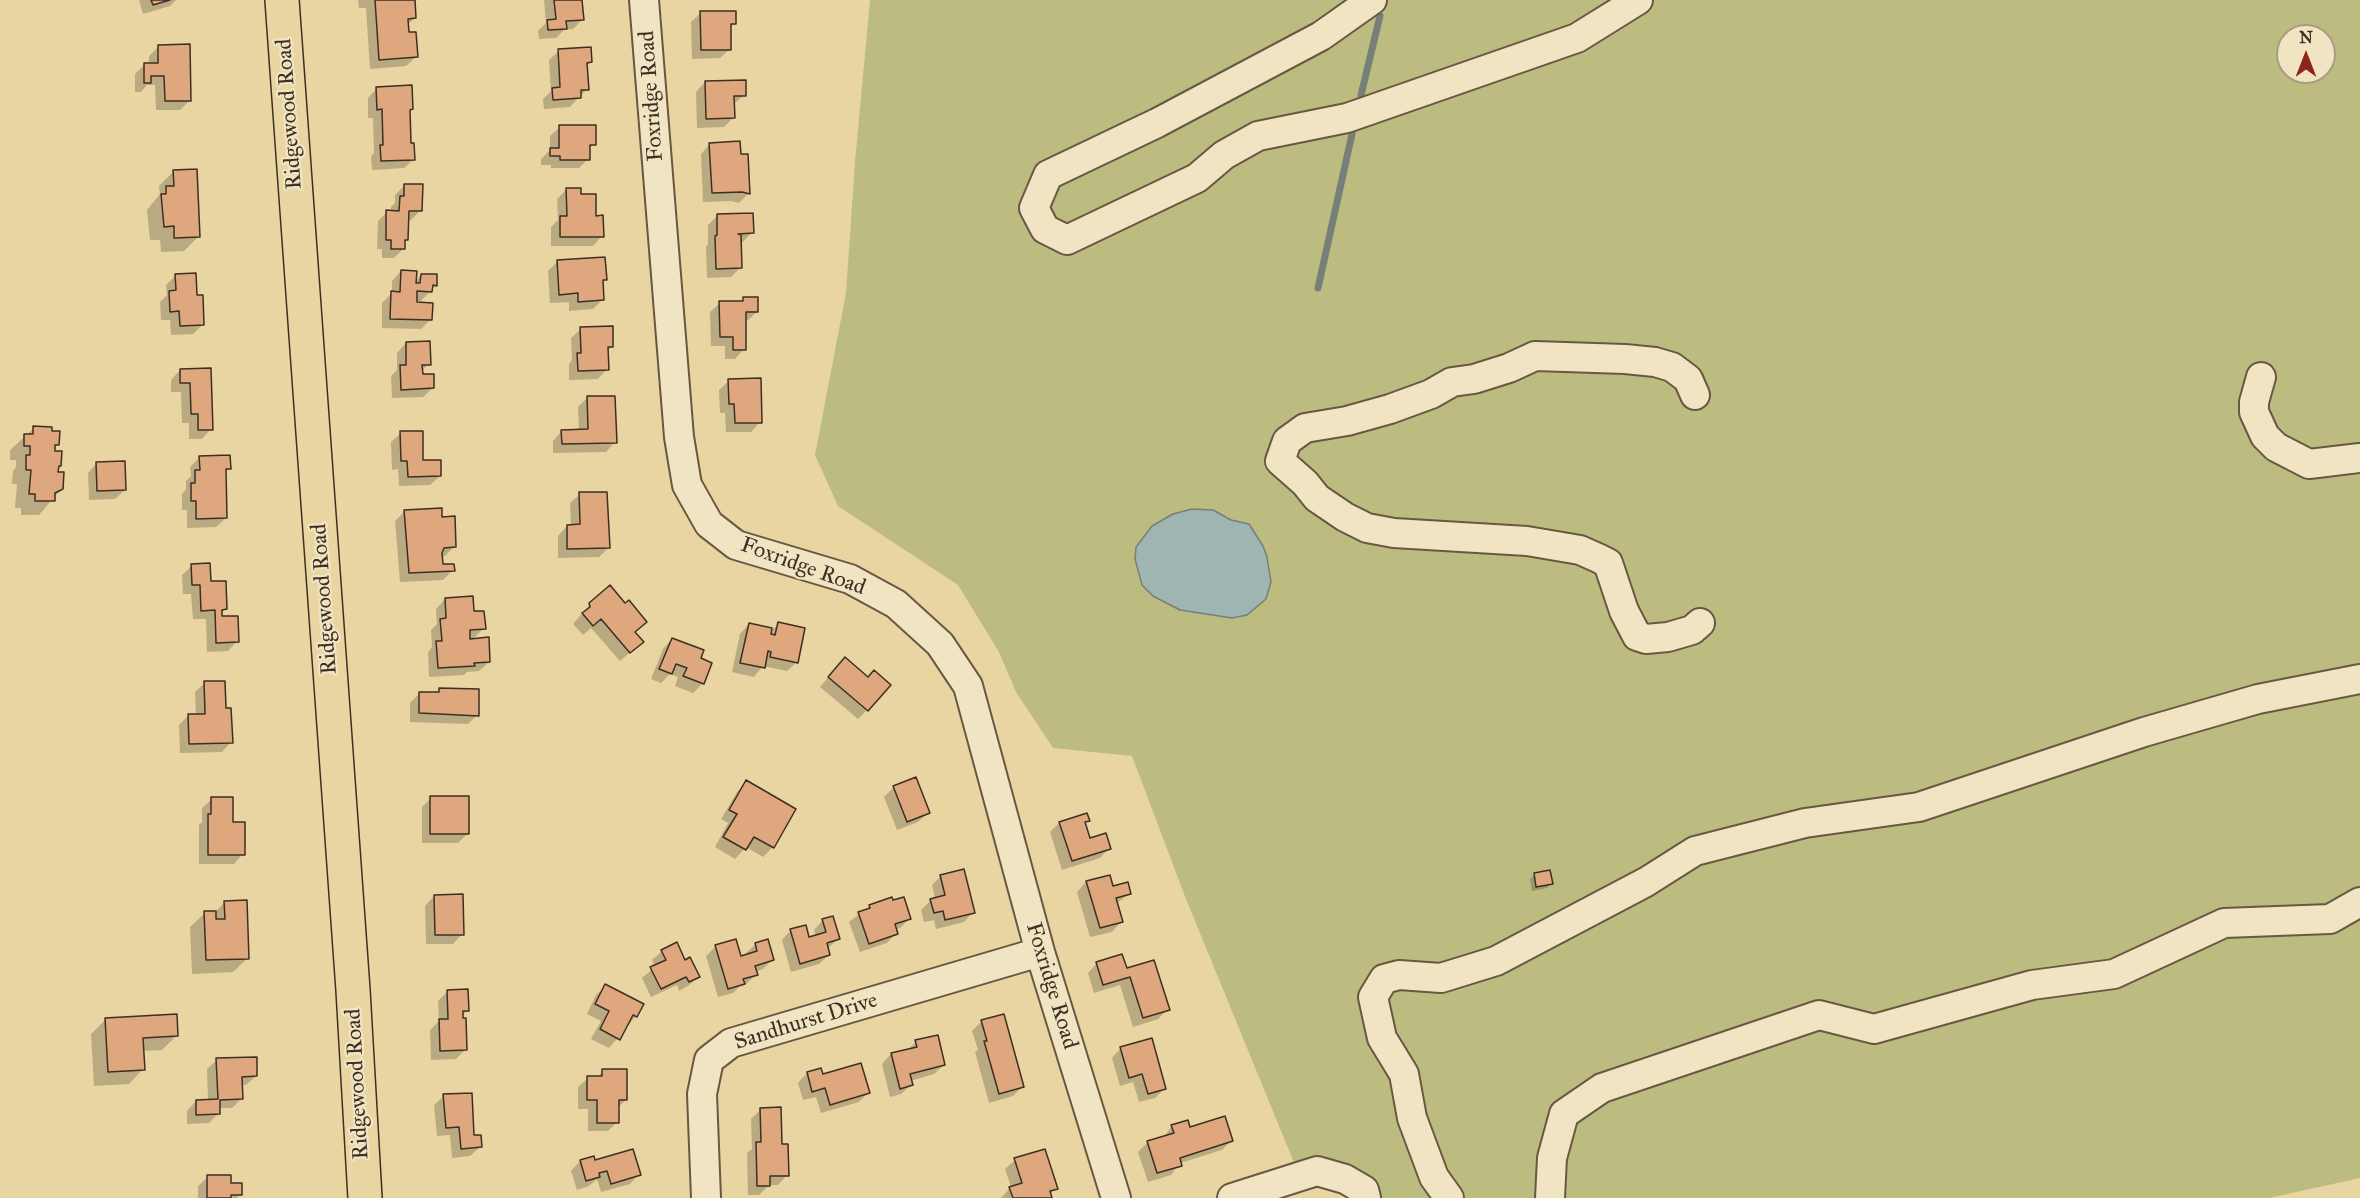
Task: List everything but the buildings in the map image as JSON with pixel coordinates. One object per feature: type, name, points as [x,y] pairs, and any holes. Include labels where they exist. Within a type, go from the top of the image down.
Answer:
[{"type":"main road","name":"Ridgewood Road","points":[[282,0],[352,979],[365,1198]]},
{"type":"street","name":"Foxridge Road","points":[[644,0],[679,437],[687,485],[710,524],[736,545],[850,579],[896,604],[940,644],[968,686],[1040,952],[1116,1198]]},
{"type":"street","points":[[1372,0],[1321,36],[1157,123],[1048,175],[1034,208],[1045,230],[1067,240],[1197,178],[1224,155],[1258,136],[1347,118],[1577,38],[1638,0]]},
{"type":"street","points":[[1695,395],[1688,380],[1672,367],[1655,362],[1625,358],[1535,356],[1509,368],[1474,379],[1452,382],[1431,394],[1390,409],[1347,421],[1305,428],[1287,441],[1280,461],[1305,483],[1317,498],[1334,511],[1366,528],[1394,533],[1527,541],[1580,550],[1598,558],[1608,563],[1629,624],[1637,636],[1646,639],[1668,637],[1692,630],[1700,623]]},
{"type":"street","points":[[2261,377],[2255,395],[2254,412],[2265,436],[2276,447],[2309,464],[2360,459]]},
{"type":"street","points":[[1449,1198],[1434,1177],[1412,1118],[1404,1074],[1382,1038],[1373,997],[1384,980],[1400,975],[1441,978],[1496,961],[1646,882],[1695,851],[1805,823],[1919,807],[2144,732],[2212,712],[2258,699],[2360,679]]},
{"type":"street","points":[[1550,1198],[1552,1158],[1564,1114],[1602,1088],[1819,1015],[1874,1029],[2032,985],[2114,974],[2224,923],[2330,919],[2360,902]]},
{"type":"street","name":"Sandhurst Drive","points":[[706,1198],[702,1095],[709,1059],[731,1043],[1040,952]]},
{"type":"street","points":[[1232,1198],[1317,1171],[1345,1179],[1364,1190],[1366,1198]]},
{"type":"green space","points":[[870,0],[2360,0],[2360,1178],[2269,1198],[1381,1198],[1374,1185],[1295,1165],[1186,899],[1132,756],[1053,748],[1016,692],[999,652],[958,585],[838,506],[815,455],[846,293]]},
{"type":"water","points":[[1192,509],[1213,510],[1231,520],[1249,524],[1263,546],[1271,582],[1266,599],[1247,615],[1232,618],[1180,610],[1153,596],[1142,585],[1135,559],[1136,547],[1152,526],[1173,514]]},
{"type":"waterway","points":[[1361,95],[1380,16]]},
{"type":"waterway","points":[[1318,288],[1352,134]]}]
